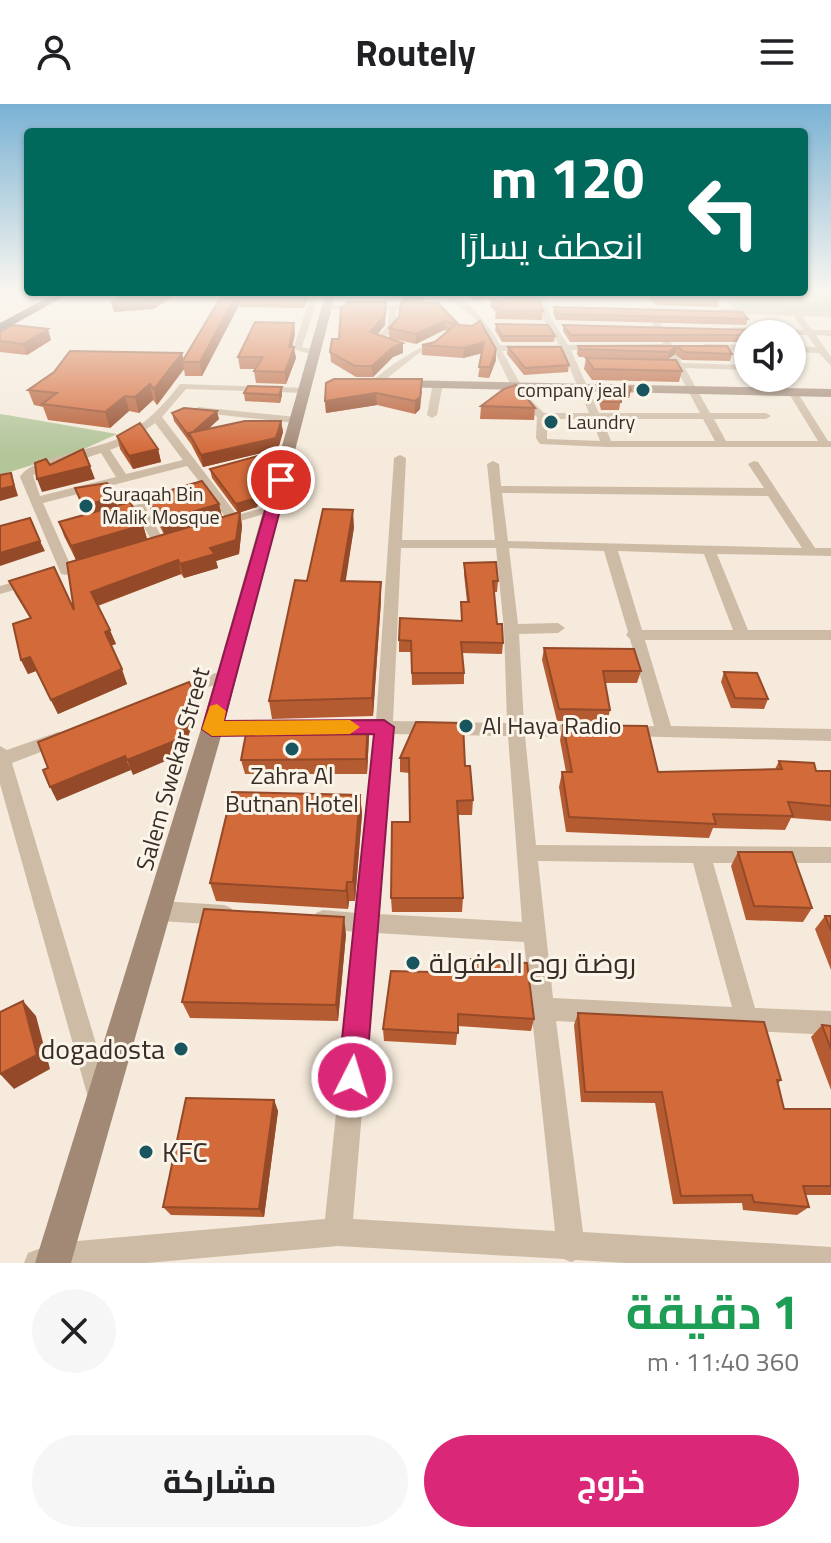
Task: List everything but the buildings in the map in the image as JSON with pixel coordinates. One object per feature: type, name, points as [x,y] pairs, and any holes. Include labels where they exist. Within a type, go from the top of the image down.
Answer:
[{"type":"street","name":"Salem Swekar Street","points":[[49,1261],[102,1107],[160,911],[274,509],[279,454],[310,386],[315,345]]},
{"type":"street","points":[[393,345],[416,351]]},
{"type":"street","points":[[366,385],[416,351],[434,345]]},
{"type":"street","points":[[495,345],[516,386],[542,416],[541,438],[544,442],[828,444]]},
{"type":"street","points":[[496,348],[562,345]]},
{"type":"street","points":[[564,345],[585,386],[607,444]]},
{"type":"street","points":[[568,345],[682,347]]},
{"type":"street","points":[[816,345],[831,363]]},
{"type":"street","points":[[605,346],[612,364]]},
{"type":"street","points":[[668,347],[721,442]]},
{"type":"street","points":[[695,347],[734,348]]},
{"type":"street","points":[[806,350],[819,350]]},
{"type":"street","points":[[574,363],[587,363]]},
{"type":"street","points":[[652,365],[734,367]]},
{"type":"street","points":[[366,385],[438,383],[734,390]]},
{"type":"street","points":[[432,415],[438,383]]},
{"type":"street","points":[[0,590],[60,573],[49,533],[26,477],[28,473],[104,449],[157,418],[169,408],[183,386],[310,386]]},
{"type":"street","points":[[793,392],[831,393]]},
{"type":"street","points":[[793,392],[828,444]]},
{"type":"street","points":[[169,408],[296,420]]},
{"type":"street","points":[[542,416],[766,416]]},
{"type":"street","points":[[157,418],[234,520]]},
{"type":"street","points":[[104,449],[123,479]]},
{"type":"street","points":[[338,1232],[384,727],[400,458]]},
{"type":"street","points":[[36,501],[188,462]]},
{"type":"street","points":[[493,464],[511,629],[516,730],[534,933],[571,1248]]},
{"type":"street","points":[[754,464],[811,552]]},
{"type":"street","points":[[199,474],[214,470]]},
{"type":"street","points":[[94,520],[208,487]]},
{"type":"street","points":[[494,489],[772,492]]},
{"type":"street","points":[[139,507],[153,545],[174,538]]},
{"type":"street","points":[[204,529],[274,509]]},
{"type":"street","points":[[49,533],[64,528]]},
{"type":"street","points":[[396,544],[502,543],[710,553],[831,552]]},
{"type":"street","points":[[610,548],[633,635],[665,733]]},
{"type":"street","points":[[710,553],[742,634]]},
{"type":"street","points":[[511,629],[558,628]]},
{"type":"street","points":[[633,635],[831,635]]},
{"type":"street","points":[[160,699],[227,674]]},
{"type":"street","points":[[337,727],[831,735]]},
{"type":"street","points":[[212,729],[290,728]]},
{"type":"street","points":[[75,731],[1,757],[102,1107]]},
{"type":"street","points":[[527,853],[831,855]]},
{"type":"street","points":[[701,854],[747,1019]]},
{"type":"street","points":[[160,911],[239,915]]},
{"type":"street","points":[[303,919],[534,933]]},
{"type":"street","points":[[543,1009],[831,1023]]},
{"type":"street","points":[[49,1261],[338,1232],[831,1261]]},
{"type":"green space","points":[[0,414],[117,434],[84,449],[0,475]]},
{"type":"slow traffic","points":[[217,711],[212,729],[350,727]]},
{"type":"place","name":"company jeal","points":[[643,390]]},
{"type":"place","name":"Laundry","points":[[551,422]]},
{"type":"place","name":"Suraqah Bin Malik Mosque","points":[[86,506]]},
{"type":"place","name":"Al Haya Radio","points":[[466,726]]},
{"type":"place","name":"Zahra Al Butnan Hotel","points":[[292,749]]},
{"type":"place","name":"روضة روح الطفولة","points":[[413,963]]},
{"type":"place","name":"dogadosta","points":[[181,1049]]},
{"type":"place","name":"KFC","points":[[146,1152]]},
{"type":"route","points":[[281,480],[212,729],[384,727],[352,1077]]}]
